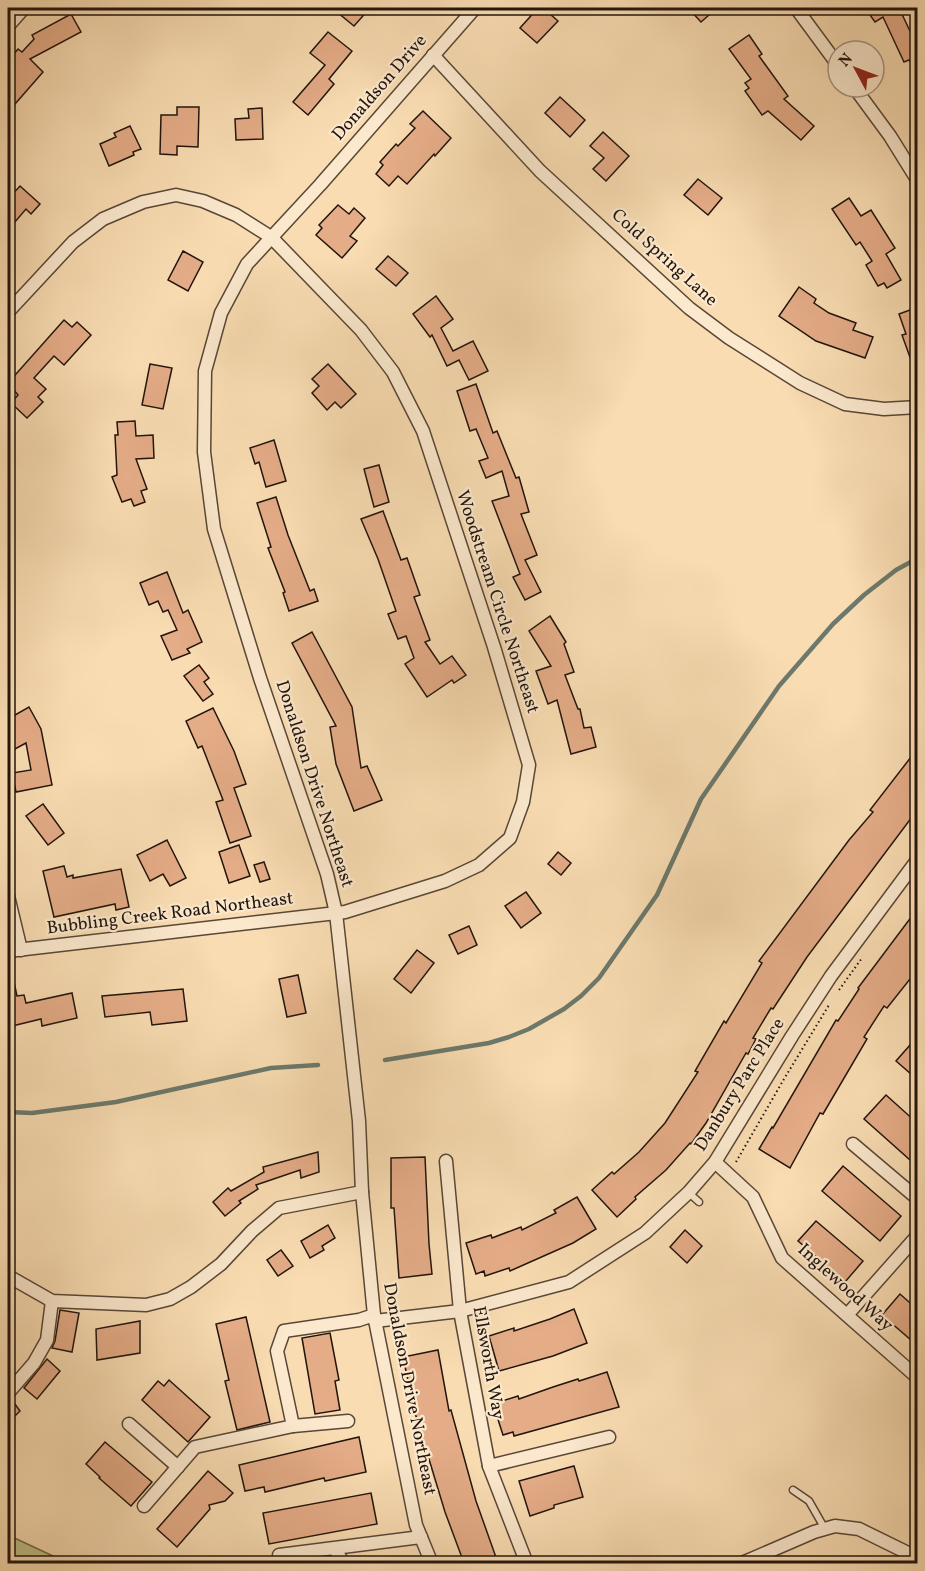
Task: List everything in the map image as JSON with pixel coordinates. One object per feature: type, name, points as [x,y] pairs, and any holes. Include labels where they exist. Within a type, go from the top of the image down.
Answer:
[{"type":"street","points":[[8,26],[24,8]]},
{"type":"street","name":"Donaldson Drive","points":[[312,193],[476,8]]},
{"type":"street","points":[[796,8],[826,49]]},
{"type":"street","name":"Cold Spring Lane","points":[[433,55],[540,171],[689,308],[729,338],[800,383],[844,404],[884,409],[918,407]]},
{"type":"street","points":[[863,99],[890,136],[918,181]]},
{"type":"street","name":"Donaldson Drive Northeast","points":[[312,193],[247,264],[221,314],[205,371],[204,452],[214,529],[260,678],[327,874],[336,913],[359,1121],[362,1192],[374,1318],[416,1525],[432,1563]]},
{"type":"street","name":"Woodstream Circle Northeast","points":[[8,312],[73,242],[103,219],[142,202],[176,195],[203,201],[236,215],[271,237],[361,330],[393,372],[423,430],[494,648],[529,765],[524,802],[510,838],[479,865],[445,881],[336,913]]},
{"type":"street","name":"Danbury Parc Place","points":[[293,1426],[277,1351],[284,1331],[374,1318],[460,1311],[568,1282],[645,1233],[689,1192],[715,1162],[831,976],[918,858]]},
{"type":"street","points":[[8,896],[21,950]]},
{"type":"street","name":"Bubbling Creek Road Northeast","points":[[8,951],[336,913]]},
{"type":"street","points":[[854,1144],[918,1199]]},
{"type":"street","name":"Ellsworth Way","points":[[446,1161],[460,1311],[489,1466],[526,1563]]},
{"type":"street","name":"Inglewood Way","points":[[715,1162],[753,1197],[782,1258],[918,1377]]},
{"type":"street","points":[[8,1276],[51,1301],[146,1305],[170,1299],[191,1287],[221,1264],[252,1231],[279,1208],[362,1192]]},
{"type":"street","points":[[846,1315],[918,1235]]},
{"type":"street","points":[[8,1393],[34,1363],[47,1340],[51,1301]]},
{"type":"street","points":[[144,1506],[195,1447],[293,1426],[348,1421]]},
{"type":"street","points":[[129,1424],[178,1467]]},
{"type":"street","points":[[489,1466],[609,1437]]},
{"type":"street","points":[[741,1563],[835,1526],[859,1529],[918,1558]]},
{"type":"street","points":[[279,1555],[421,1537]]},
{"type":"street","points":[[334,1549],[344,1563]]},
{"type":"lane","points":[[689,1192],[699,1202]]},
{"type":"lane","points":[[793,1490],[809,1501],[825,1529]]},
{"type":"path","points":[[837,992],[862,958]]},
{"type":"path","points":[[736,1163],[831,1001]]},
{"type":"shaded area","points":[[8,1535],[68,1563],[8,1563]]},
{"type":"building","points":[[332,8],[370,8],[354,26]]},
{"type":"building","points":[[538,8],[543,8],[558,21],[537,43],[520,28]]},
{"type":"building","points":[[688,8],[717,8],[701,22]]},
{"type":"building","points":[[865,8],[899,8],[918,48],[918,71],[909,60],[904,62],[883,17],[875,22]]},
{"type":"building","points":[[71,14],[81,32],[30,59],[43,72],[8,112],[8,61],[18,49],[22,52],[34,39],[32,35]]},
{"type":"building","points":[[328,32],[352,51],[329,79],[334,84],[308,115],[293,102],[325,65],[310,53]]},
{"type":"building","points":[[749,35],[762,54],[759,56],[788,96],[784,99],[814,126],[801,140],[768,111],[762,115],[745,91],[749,88],[745,83],[751,79],[729,49]]},
{"type":"building","points":[[560,97],[585,120],[570,137],[545,113]]},
{"type":"building","points":[[177,107],[199,107],[198,147],[177,146],[177,155],[160,154],[161,115],[177,115]]},
{"type":"building","points":[[262,108],[263,139],[236,140],[235,119],[249,118],[248,109]]},
{"type":"building","points":[[423,111],[451,138],[407,184],[398,176],[389,186],[376,174],[383,165],[380,162],[415,128],[410,124]]},
{"type":"building","points":[[130,126],[141,149],[133,152],[134,155],[109,166],[100,144],[116,137],[114,133]]},
{"type":"building","points":[[603,132],[629,156],[606,181],[593,169],[604,158],[590,146]]},
{"type":"building","points":[[698,179],[722,198],[708,215],[684,195]]},
{"type":"building","points":[[20,186],[40,204],[31,214],[26,209],[8,230],[8,199]]},
{"type":"building","points":[[849,198],[861,216],[871,210],[895,248],[886,254],[901,280],[887,288],[884,283],[878,286],[866,265],[872,261],[860,242],[856,245],[832,209]]},
{"type":"building","points":[[338,205],[349,214],[354,208],[365,218],[350,236],[357,241],[342,258],[316,235],[322,228],[319,225]]},
{"type":"building","points":[[183,251],[203,262],[188,291],[168,280]]},
{"type":"building","points":[[388,256],[408,273],[396,286],[376,269]]},
{"type":"building","points":[[799,287],[816,299],[814,303],[829,313],[856,323],[853,330],[873,337],[865,358],[816,341],[779,316]]},
{"type":"building","points":[[436,296],[453,319],[441,328],[453,351],[473,341],[488,371],[469,380],[459,360],[447,366],[432,335],[430,337],[413,314]]},
{"type":"building","points":[[918,307],[918,373],[916,374],[902,335],[906,334],[899,314]]},
{"type":"building","points":[[64,320],[72,327],[77,322],[91,335],[64,365],[54,356],[34,378],[46,389],[38,397],[43,402],[27,418],[11,403],[18,395],[8,383]]},
{"type":"building","points":[[150,364],[172,368],[163,409],[142,405]]},
{"type":"building","points":[[328,364],[356,394],[341,408],[335,402],[327,410],[312,393],[319,386],[312,379]]},
{"type":"building","points":[[476,384],[493,433],[497,431],[516,478],[519,477],[529,512],[521,514],[537,555],[525,560],[541,592],[525,600],[513,577],[520,574],[492,501],[509,496],[502,471],[486,478],[479,461],[488,458],[476,429],[470,431],[457,391]]},
{"type":"building","points":[[135,421],[136,436],[153,435],[154,458],[136,459],[147,489],[141,491],[145,502],[134,506],[131,499],[122,502],[112,477],[117,475],[115,435],[118,435],[117,422]]},
{"type":"building","points":[[274,440],[286,481],[266,487],[259,462],[255,464],[250,448]]},
{"type":"building","points":[[379,465],[389,502],[374,507],[364,469]]},
{"type":"building","points":[[276,497],[310,591],[314,589],[318,601],[289,611],[283,593],[285,592],[268,548],[271,547],[257,503]]},
{"type":"building","points":[[383,511],[401,560],[407,558],[420,595],[414,597],[430,640],[425,642],[440,664],[452,656],[466,675],[454,683],[452,680],[427,697],[405,664],[414,658],[406,636],[398,639],[388,614],[396,611],[361,519]]},
{"type":"building","points":[[167,572],[183,613],[188,610],[202,642],[187,649],[190,653],[172,660],[161,636],[177,630],[168,610],[163,612],[158,601],[149,605],[140,583]]},
{"type":"building","points":[[550,616],[566,642],[564,644],[574,672],[565,675],[578,709],[580,709],[584,728],[591,727],[596,747],[571,754],[557,700],[548,704],[536,671],[551,666],[529,631]]},
{"type":"building","points":[[312,632],[352,707],[361,768],[367,766],[382,800],[354,811],[336,764],[330,727],[336,726],[292,643]]},
{"type":"building","points":[[199,665],[209,678],[204,682],[213,694],[203,701],[184,676]]},
{"type":"building","points":[[29,707],[41,729],[52,785],[16,792],[12,773],[31,770],[26,743],[15,749],[8,735],[8,719]]},
{"type":"building","points":[[213,708],[234,751],[246,784],[234,788],[251,836],[230,843],[216,802],[223,800],[202,746],[198,748],[186,721]]},
{"type":"building","points":[[918,748],[918,809],[807,957],[773,1009],[771,1008],[753,1038],[756,1039],[748,1054],[746,1053],[706,1123],[691,1144],[617,1217],[592,1190],[639,1152],[665,1123],[698,1072],[695,1071],[724,1021],[726,1023],[762,963],[759,961],[849,840],[873,812],[870,810]]},
{"type":"building","points":[[43,804],[64,833],[48,845],[26,816]]},
{"type":"building","points":[[167,840],[186,878],[170,886],[163,874],[150,881],[137,855]]},
{"type":"building","points":[[239,845],[250,876],[229,883],[219,852]]},
{"type":"building","points":[[558,852],[571,863],[561,875],[548,864]]},
{"type":"building","points":[[264,862],[270,879],[260,882],[254,865]]},
{"type":"building","points":[[64,866],[67,877],[73,875],[73,878],[121,869],[129,907],[116,910],[115,904],[54,917],[43,871]]},
{"type":"building","points":[[526,892],[541,913],[521,928],[505,906]]},
{"type":"building","points":[[918,908],[918,969],[887,1008],[884,1006],[864,1037],[867,1039],[823,1114],[820,1113],[790,1168],[759,1149],[836,1020],[838,1021],[858,988]]},
{"type":"building","points":[[469,926],[477,945],[458,954],[449,935]]},
{"type":"building","points":[[417,950],[434,963],[411,993],[394,979]]},
{"type":"building","points":[[12,973],[17,996],[24,995],[26,1003],[72,993],[77,1018],[42,1026],[41,1019],[8,1027],[8,974]]},
{"type":"building","points":[[298,975],[306,1013],[287,1017],[279,979]]},
{"type":"building","points":[[183,989],[187,1021],[152,1025],[150,1012],[105,1017],[102,996]]},
{"type":"building","points":[[918,1036],[918,1080],[896,1061]]},
{"type":"building","points":[[886,1095],[916,1122],[912,1127],[918,1132],[918,1167],[864,1119]]},
{"type":"building","points":[[318,1152],[319,1172],[301,1178],[300,1170],[256,1185],[258,1189],[239,1201],[241,1203],[225,1216],[213,1202],[228,1188],[231,1191],[264,1172],[263,1167]]},
{"type":"building","points":[[425,1157],[432,1274],[399,1278],[394,1208],[391,1208],[391,1158]]},
{"type":"building","points":[[843,1166],[901,1216],[880,1241],[822,1191]]},
{"type":"building","points":[[577,1197],[596,1229],[573,1243],[510,1271],[509,1268],[485,1276],[484,1271],[476,1274],[466,1243],[491,1235],[492,1238],[521,1227],[522,1230],[556,1213],[554,1210]]},
{"type":"building","points":[[816,1221],[863,1261],[845,1282],[798,1241]]},
{"type":"building","points":[[328,1225],[335,1238],[322,1246],[324,1250],[310,1258],[301,1241]]},
{"type":"building","points":[[685,1230],[702,1246],[687,1263],[670,1247]]},
{"type":"building","points":[[281,1250],[293,1266],[278,1276],[267,1260]]},
{"type":"building","points":[[900,1294],[918,1310],[918,1346],[882,1315]]},
{"type":"building","points":[[574,1309],[587,1343],[553,1356],[499,1371],[489,1336],[514,1328],[514,1331]]},
{"type":"building","points":[[60,1310],[79,1313],[72,1352],[52,1348]]},
{"type":"building","points":[[246,1317],[270,1422],[237,1430],[225,1381],[229,1380],[216,1324]]},
{"type":"building","points":[[140,1321],[140,1353],[97,1360],[96,1329]]},
{"type":"building","points":[[330,1333],[339,1380],[335,1381],[340,1410],[315,1414],[302,1338]]},
{"type":"building","points":[[438,1350],[449,1411],[451,1410],[476,1501],[498,1563],[464,1563],[445,1512],[415,1413],[403,1357]]},
{"type":"building","points":[[47,1359],[60,1371],[37,1399],[24,1388]]},
{"type":"building","points":[[607,1372],[619,1407],[514,1436],[513,1432],[503,1435],[493,1404],[518,1396],[519,1399],[578,1379],[579,1381]]},
{"type":"building","points":[[169,1380],[210,1417],[188,1442],[142,1400],[158,1381],[164,1386]]},
{"type":"building","points":[[12,1400],[20,1411],[8,1423],[8,1401]]},
{"type":"building","points":[[359,1437],[366,1472],[325,1481],[324,1478],[265,1492],[264,1487],[245,1491],[239,1465]]},
{"type":"building","points":[[105,1442],[152,1482],[131,1506],[86,1464]]},
{"type":"building","points":[[574,1466],[583,1497],[554,1505],[554,1508],[530,1516],[519,1481]]},
{"type":"building","points":[[208,1471],[233,1493],[225,1501],[209,1505],[210,1509],[177,1547],[157,1529]]},
{"type":"building","points":[[371,1493],[377,1524],[269,1544],[263,1513]]},
{"type":"waterway","points":[[385,1060],[489,1043],[509,1037],[529,1029],[564,1009],[581,996],[599,978],[657,895],[701,799],[779,686],[833,624],[864,595],[896,570],[918,558]]},
{"type":"waterway","points":[[8,1112],[32,1113],[116,1102],[271,1068],[318,1065]]}]
